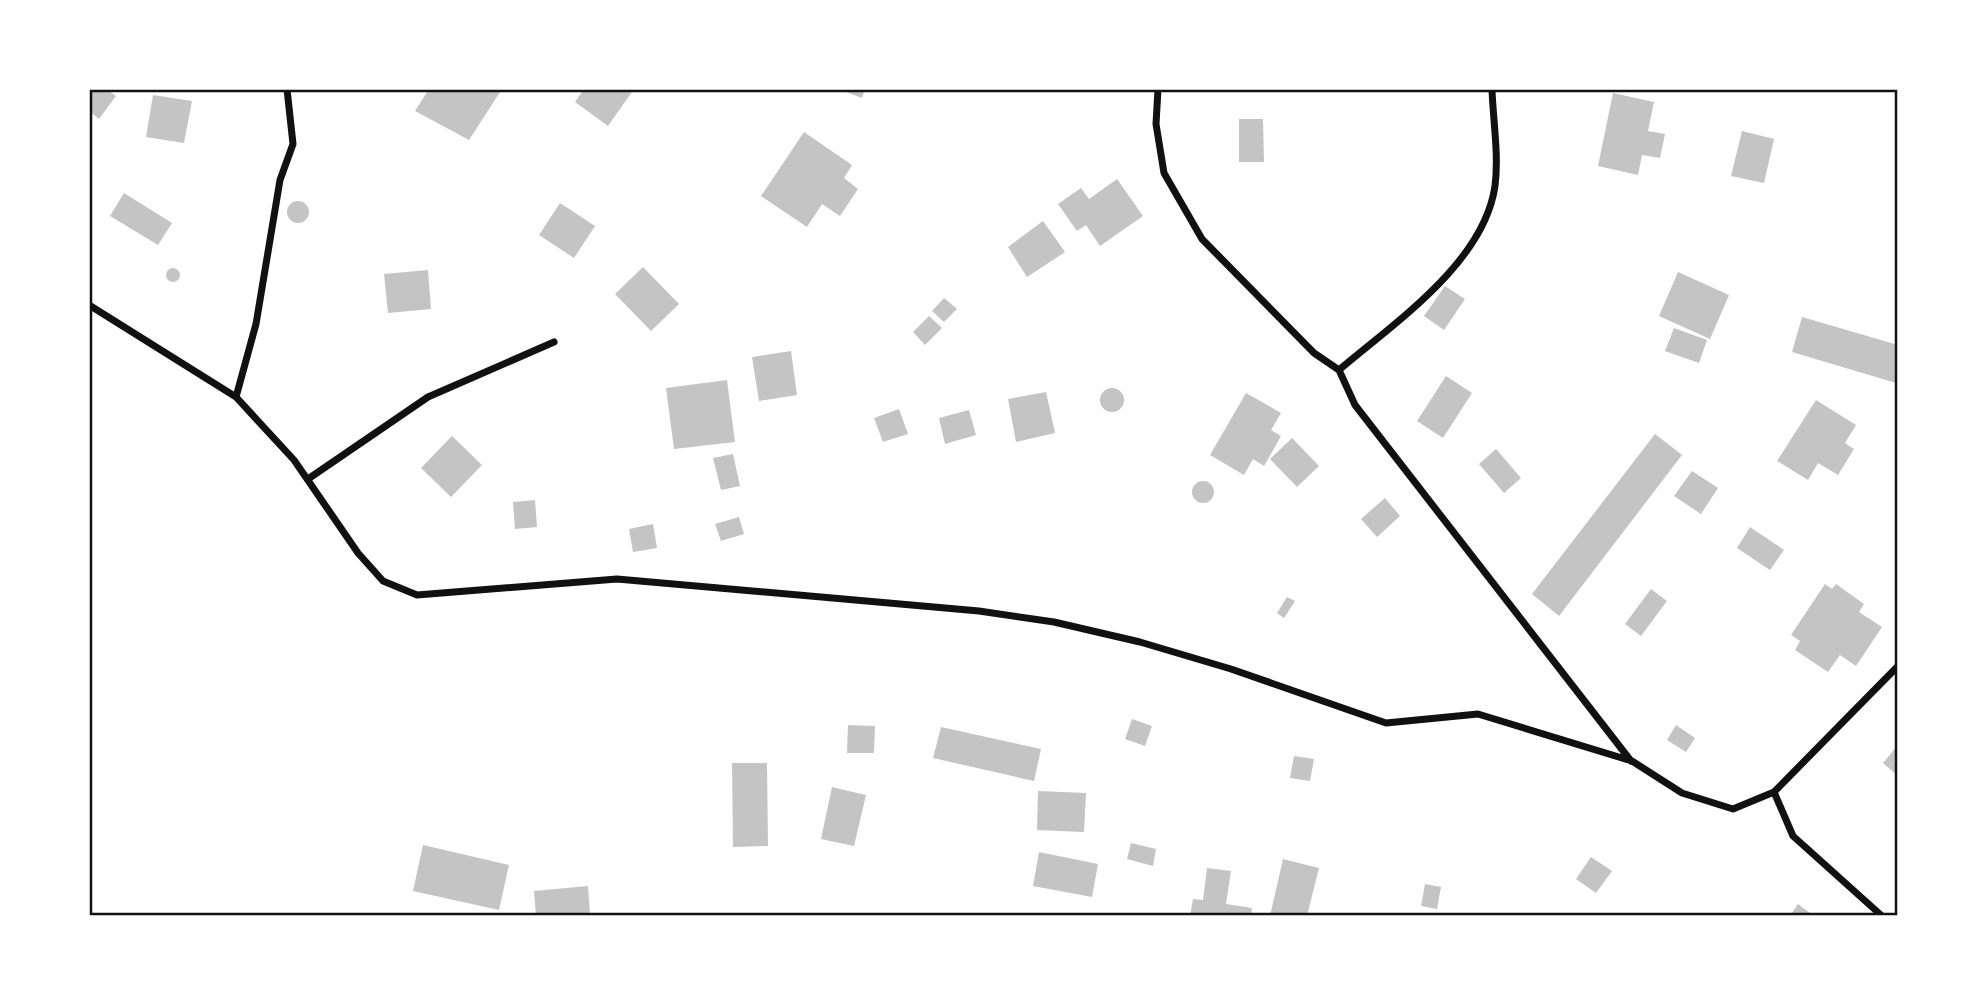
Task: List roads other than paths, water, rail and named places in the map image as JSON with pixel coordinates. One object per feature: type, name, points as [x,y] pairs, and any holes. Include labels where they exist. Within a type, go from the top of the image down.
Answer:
[{"type":"street","points":[[236,397],[256,324],[280,180],[293,144],[288,89]]},
{"type":"street","points":[[1158,89],[1156,124],[1164,173],[1202,239],[1314,354],[1339,370],[1355,405],[1632,761]]},
{"type":"street","points":[[1339,370],[1445,279],[1472,241],[1486,214],[1495,186],[1492,89]]},
{"type":"street","points":[[89,304],[236,397],[263,424],[308,479],[358,553],[383,581],[417,595],[617,579],[979,611],[1054,622],[1140,642],[1231,669],[1386,723],[1478,714],[1632,761],[1682,793],[1733,809],[1774,792],[1898,666]]},
{"type":"street","points":[[308,479],[428,397],[554,342]]},
{"type":"street","points":[[1774,792],[1793,836],[1882,916]]}]
